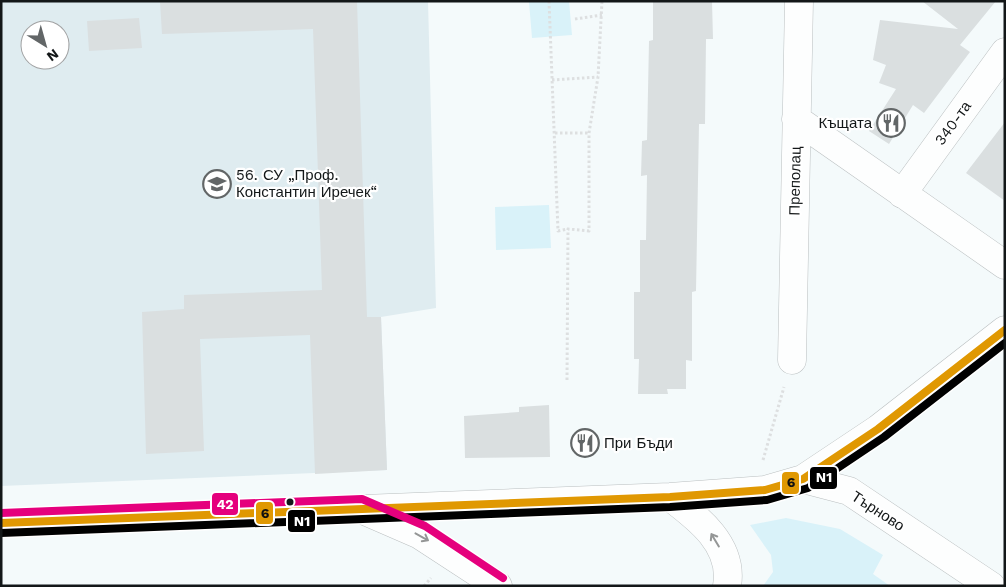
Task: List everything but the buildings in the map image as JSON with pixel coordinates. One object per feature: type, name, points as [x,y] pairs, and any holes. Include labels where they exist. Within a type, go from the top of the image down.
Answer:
[{"type":"street","name":"Преполац","points":[[792,360],[799,1]]},
{"type":"street","name":"340-та","points":[[902,194],[1005,52]]},
{"type":"street","points":[[796,119],[1005,266]]},
{"type":"street","points":[[1,523],[670,497],[757,491],[803,479],[878,428],[1005,330]]},
{"type":"street","name":"Търново","points":[[803,479],[849,492],[991,586]]},
{"type":"street","points":[[670,497],[707,528],[724,556],[727,586]]},
{"type":"street","points":[[361,509],[420,536],[498,586]]},
{"type":"path","points":[[549,1],[558,231],[589,231],[589,133],[598,77],[602,1]]},
{"type":"path","points":[[575,19],[602,15]]},
{"type":"path","points":[[552,80],[598,77]]},
{"type":"path","points":[[555,133],[589,133]]},
{"type":"path","points":[[567,380],[568,230]]},
{"type":"path","points":[[763,461],[792,360]]},
{"type":"shaded area","name":"56. СУ „Проф. Константин Иречек“","points":[[1,1],[428,1],[436,308],[381,317],[387,470],[1,486]]},
{"type":"shaded area","points":[[569,1],[572,35],[532,38],[529,2]]},
{"type":"shaded area","points":[[549,205],[551,248],[496,250],[495,207]]},
{"type":"shaded area","points":[[786,518],[840,529],[883,555],[873,574],[890,586],[763,586],[773,572],[771,555],[750,525]]},
{"type":"transit line","name":"6","points":[[1,523],[670,497],[765,490],[803,479],[878,429],[1005,330]]},
{"type":"transit line","name":"N1","points":[[1,533],[670,507],[767,500],[808,488],[884,437],[1005,343]]},
{"type":"transit line","name":"42","points":[[1,513],[362,499],[425,526],[503,578]]},
{"type":"place","name":"Къщата","points":[[891,123]]},
{"type":"place","name":"56. СУ „Проф. Константин Иречек“","points":[[217,184]]},
{"type":"place","name":"При Бъди","points":[[585,443]]}]
